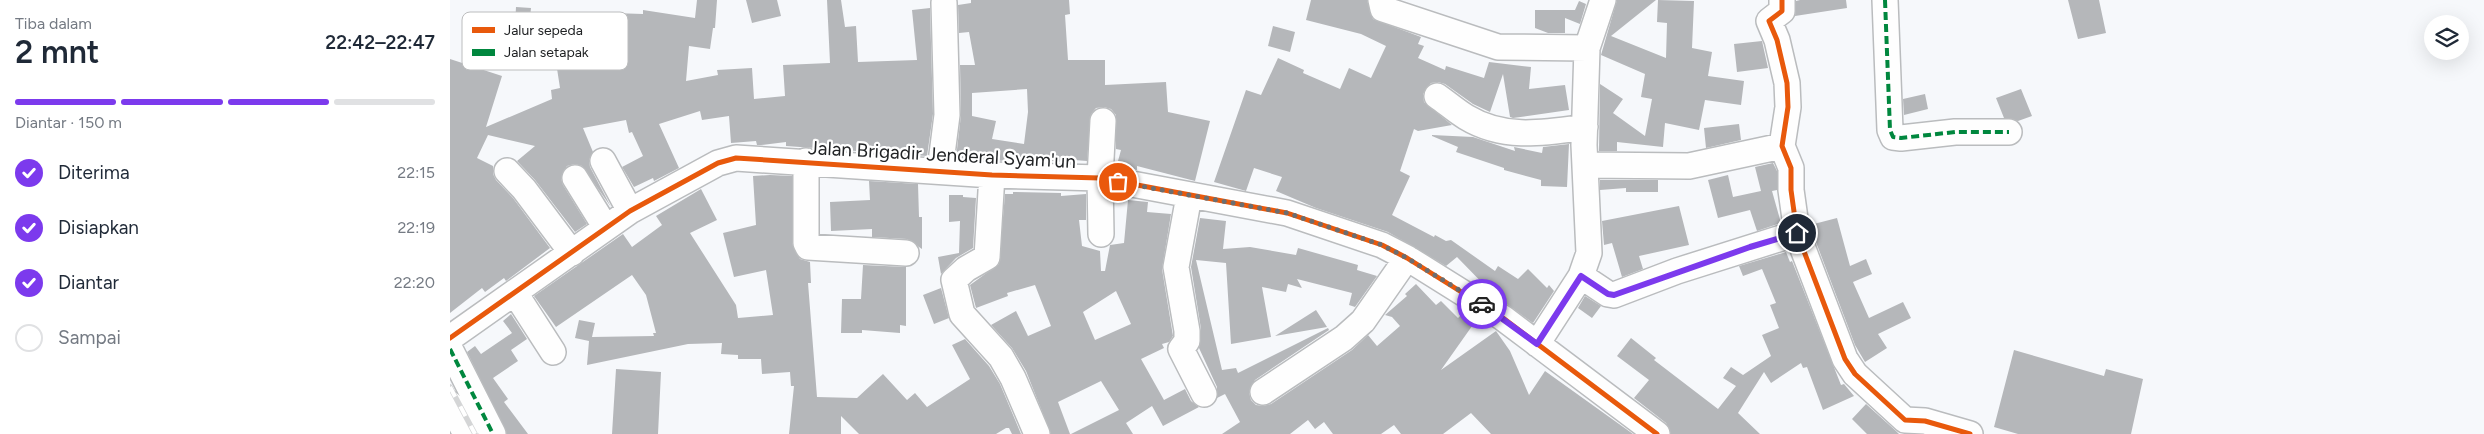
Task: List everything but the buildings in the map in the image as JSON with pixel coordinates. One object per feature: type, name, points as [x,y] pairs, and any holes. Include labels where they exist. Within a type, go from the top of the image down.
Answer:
[{"type":"street","points":[[1381,0],[1383,9],[1498,47],[1587,48]]},
{"type":"street","points":[[1537,344],[1581,276],[1588,253],[1585,164],[1587,48],[1603,0]]},
{"type":"street","points":[[1782,0],[1782,11],[1769,21],[1784,64],[1789,99],[1782,146],[1791,168],[1791,190],[1797,233],[1845,359],[1855,374],[1905,420],[1925,420],[1970,434]]},
{"type":"street","points":[[1885,0],[1890,130],[1893,137],[1901,138],[1955,132],[2009,132]]},
{"type":"street","points":[[940,170],[947,115],[944,3]]},
{"type":"street","points":[[1437,96],[1468,118],[1512,134],[1526,135],[1585,127]]},
{"type":"street","points":[[1101,234],[1100,178],[1104,121]]},
{"type":"street","points":[[1585,164],[1689,166],[1782,146]]},
{"type":"street","name":"Jalan Brigadir Jenderal Syam'un","points":[[450,338],[630,211],[718,163],[736,158],[806,161],[992,175],[1100,178],[1287,213],[1382,245],[1407,258],[1503,318],[1657,434]]},
{"type":"street","points":[[603,161],[630,211]]},
{"type":"street","points":[[806,161],[806,243],[808,247],[906,253]]},
{"type":"street","points":[[508,171],[524,189],[572,253]]},
{"type":"street","points":[[992,175],[988,257],[966,269],[954,280],[956,297],[962,314],[1001,357],[1013,378],[1037,434]]},
{"type":"street","points":[[575,178],[606,228]]},
{"type":"street","points":[[1189,196],[1176,267],[1187,331],[1187,341],[1182,349],[1204,394]]},
{"type":"street","points":[[1581,276],[1608,294],[1614,295],[1750,247],[1797,233]]},
{"type":"street","points":[[1262,392],[1344,338],[1363,321],[1407,258]]},
{"type":"street","points":[[515,293],[553,352]]},
{"type":"street","points":[[450,349],[493,434]]},
{"type":"street","points":[[450,404],[466,434]]},
{"type":"railway","points":[[450,387],[475,434]]},
{"type":"marked path","points":[[1885,0],[1890,130],[1893,137],[1901,138],[1955,132],[2009,132]]},
{"type":"marked path","points":[[450,349],[493,434]]},
{"type":"cycle path","points":[[1782,0],[1782,11],[1769,21],[1777,40],[1787,83],[1788,107],[1782,146],[1791,168],[1791,190],[1797,233],[1845,359],[1855,374],[1905,420],[1925,421],[1970,434]]},
{"type":"cycle path","points":[[450,338],[630,211],[718,163],[736,158],[992,175],[1100,178],[1287,213],[1382,245],[1407,258],[1503,318],[1657,434]]},
{"type":"way so far","points":[[1118,182],[1287,213],[1382,245],[1407,258],[1482,304]]},
{"type":"route","points":[[1482,304],[1537,344],[1581,276],[1608,294],[1614,295],[1677,271],[1797,233]]}]
